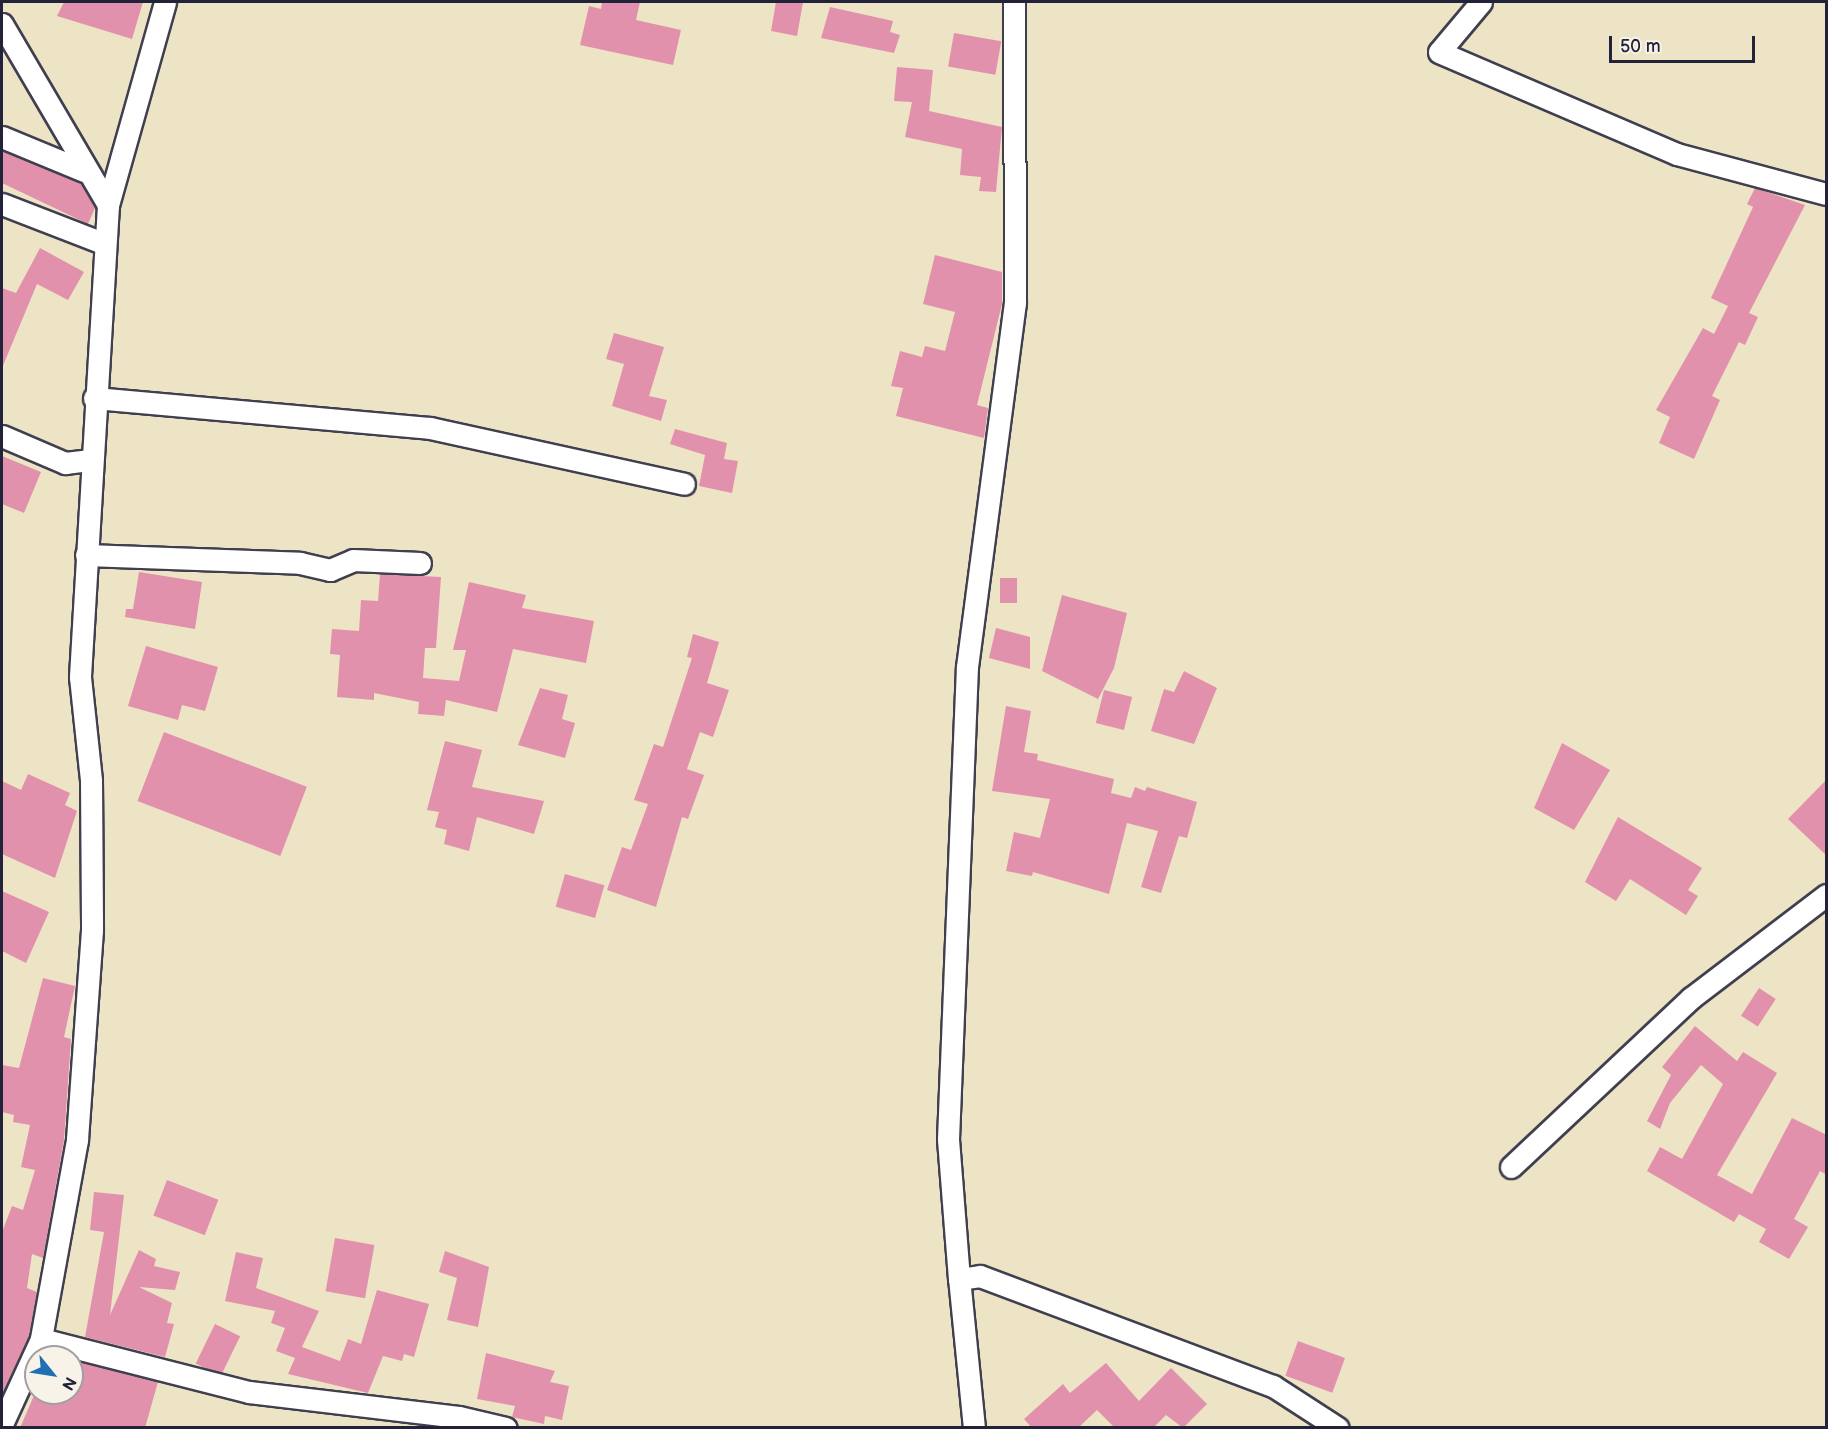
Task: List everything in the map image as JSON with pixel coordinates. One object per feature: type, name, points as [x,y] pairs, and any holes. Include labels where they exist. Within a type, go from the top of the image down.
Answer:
[{"type":"street","points":[[2,1424],[41,1339],[77,1140],[92,930],[91,780],[80,676],[94,398],[108,205],[165,2]]},
{"type":"street","points":[[974,1428],[948,1139],[967,678],[1015,303],[1014,2]]},
{"type":"street","points":[[1481,2],[1439,52],[1677,154],[1827,194]]},
{"type":"street","points":[[2,24],[74,145],[84,171]]},
{"type":"street","points":[[2,137],[84,171],[99,183],[108,205]]},
{"type":"street","points":[[2,204],[105,244]]},
{"type":"street","points":[[94,398],[430,428],[684,484]]},
{"type":"street","points":[[2,436],[65,463],[91,460]]},
{"type":"street","points":[[86,555],[300,563],[330,570],[353,560],[420,563]]},
{"type":"street","points":[[1511,1167],[1691,998],[1827,895]]},
{"type":"street","points":[[959,1279],[980,1276],[1273,1386],[1338,1428]]},
{"type":"street","points":[[41,1339],[249,1392],[459,1416],[506,1428]]},
{"type":"building","points":[[64,2],[143,2],[132,39],[57,16]]},
{"type":"building","points":[[602,2],[640,2],[636,20],[681,30],[673,65],[580,45],[589,6],[601,9]]},
{"type":"building","points":[[776,2],[803,2],[797,36],[771,31]]},
{"type":"building","points":[[830,7],[893,21],[890,32],[900,35],[894,53],[821,38]]},
{"type":"building","points":[[954,33],[1001,41],[995,75],[948,66]]},
{"type":"building","points":[[897,67],[933,70],[929,111],[1002,127],[996,192],[979,191],[981,177],[960,175],[962,149],[905,137],[912,102],[894,101]]},
{"type":"building","points":[[2,151],[81,183],[95,208],[88,224],[2,183]]},
{"type":"building","points":[[1755,188],[1805,205],[1749,313],[1758,317],[1745,345],[1739,342],[1712,396],[1720,400],[1694,459],[1659,443],[1670,417],[1656,410],[1703,328],[1714,334],[1728,306],[1711,298],[1753,207],[1747,204]]},
{"type":"building","points":[[40,248],[84,272],[68,300],[37,284],[2,368],[2,288],[16,293]]},
{"type":"building","points":[[935,255],[1002,272],[1002,304],[977,405],[988,408],[984,438],[896,416],[903,388],[891,386],[900,351],[922,357],[925,346],[945,351],[955,312],[923,304]]},
{"type":"building","points":[[614,333],[664,347],[649,396],[667,400],[661,421],[612,406],[624,364],[606,359]]},
{"type":"building","points":[[675,429],[727,443],[724,459],[738,461],[732,493],[699,486],[705,455],[670,444]]},
{"type":"building","points":[[2,456],[41,472],[24,513],[2,504]]},
{"type":"building","points":[[139,572],[202,582],[195,629],[125,617],[126,609],[133,609]]},
{"type":"building","points":[[380,574],[441,577],[436,648],[425,648],[423,678],[459,681],[466,650],[453,650],[469,582],[526,595],[522,608],[594,621],[586,663],[513,649],[497,712],[446,700],[444,716],[418,714],[419,702],[374,693],[374,700],[337,697],[340,655],[330,654],[332,629],[359,631],[361,600],[378,601]]},
{"type":"building","points":[[1000,578],[1017,578],[1017,603],[1000,603]]},
{"type":"building","points":[[1062,595],[1127,613],[1114,668],[1098,699],[1042,671]]},
{"type":"building","points":[[996,628],[1030,637],[1030,669],[989,658]]},
{"type":"building","points":[[693,634],[719,642],[707,683],[729,690],[713,737],[700,732],[687,769],[704,775],[688,819],[682,817],[656,907],[607,890],[622,847],[631,850],[648,804],[634,800],[654,744],[663,747],[692,658],[687,657]]},
{"type":"building","points":[[146,646],[218,667],[205,711],[182,705],[178,720],[128,706]]},
{"type":"building","points":[[1184,671],[1217,688],[1194,744],[1151,731],[1164,689],[1174,692]]},
{"type":"building","points":[[540,688],[568,695],[562,719],[575,723],[565,758],[518,745]]},
{"type":"building","points":[[1104,690],[1132,697],[1124,730],[1096,723]]},
{"type":"building","points":[[1006,706],[1031,711],[1024,752],[1038,754],[1037,760],[1114,779],[1111,793],[1131,798],[1135,787],[1145,791],[1147,787],[1197,802],[1187,838],[1179,836],[1161,893],[1141,887],[1158,831],[1127,823],[1109,894],[1033,872],[1032,876],[1006,871],[1014,832],[1040,838],[1050,799],[992,791]]},
{"type":"building","points":[[164,732],[307,787],[280,856],[137,801]]},
{"type":"building","points":[[445,741],[482,750],[472,787],[544,801],[534,834],[477,817],[469,851],[444,844],[447,830],[435,827],[439,812],[427,810]]},
{"type":"building","points":[[1562,743],[1610,770],[1574,830],[1534,808]]},
{"type":"building","points":[[28,774],[70,793],[65,805],[77,811],[55,878],[2,854],[2,781],[21,790]]},
{"type":"building","points":[[1827,779],[1827,856],[1788,819]]},
{"type":"building","points":[[1618,817],[1702,868],[1688,890],[1698,896],[1686,915],[1630,879],[1616,901],[1585,882]]},
{"type":"building","points":[[565,874],[604,885],[595,918],[556,907]]},
{"type":"building","points":[[2,891],[49,912],[26,963],[2,951]]},
{"type":"building","points":[[43,978],[75,986],[64,1037],[71,1039],[64,1140],[43,1258],[32,1254],[27,1288],[37,1292],[29,1335],[2,1395],[2,1232],[12,1206],[23,1210],[35,1170],[21,1167],[30,1125],[13,1122],[14,1115],[2,1112],[2,1065],[19,1068]]},
{"type":"building","points":[[1759,988],[1776,999],[1758,1027],[1741,1016]]},
{"type":"building","points":[[1695,1026],[1737,1061],[1743,1052],[1777,1073],[1717,1175],[1752,1194],[1792,1118],[1827,1135],[1827,1175],[1820,1171],[1794,1219],[1808,1227],[1789,1259],[1759,1242],[1766,1229],[1739,1214],[1734,1222],[1647,1171],[1660,1147],[1682,1159],[1723,1084],[1701,1065],[1670,1103],[1660,1129],[1647,1121],[1671,1075],[1662,1067]]},
{"type":"building","points":[[167,1180],[218,1200],[205,1235],[153,1215]]},
{"type":"building","points":[[94,1192],[124,1195],[110,1315],[139,1250],[156,1259],[154,1266],[180,1272],[175,1290],[139,1287],[172,1303],[167,1323],[174,1324],[165,1357],[85,1337],[104,1232],[90,1230]]},
{"type":"building","points":[[335,1238],[374,1245],[365,1298],[326,1291]]},
{"type":"building","points":[[445,1251],[489,1267],[478,1327],[447,1320],[457,1278],[439,1272]]},
{"type":"building","points":[[236,1252],[263,1258],[256,1288],[319,1311],[302,1347],[340,1361],[348,1339],[361,1344],[377,1290],[429,1304],[414,1357],[404,1354],[402,1361],[383,1356],[368,1393],[288,1374],[295,1358],[276,1351],[285,1328],[271,1323],[275,1311],[225,1301]]},
{"type":"building","points":[[215,1324],[240,1336],[221,1376],[196,1364]]},
{"type":"building","points":[[1298,1341],[1345,1358],[1332,1393],[1285,1376]]},
{"type":"building","points":[[486,1353],[555,1371],[550,1382],[569,1386],[562,1420],[545,1416],[544,1424],[512,1417],[515,1406],[477,1399]]},
{"type":"building","points":[[84,1363],[158,1382],[145,1428],[20,1428],[30,1405],[84,1405]]},
{"type":"building","points":[[1106,1363],[1139,1401],[1171,1368],[1207,1404],[1183,1428],[1166,1415],[1153,1428],[1115,1428],[1097,1410],[1078,1428],[1032,1428],[1024,1419],[1063,1384],[1070,1393]]}]
